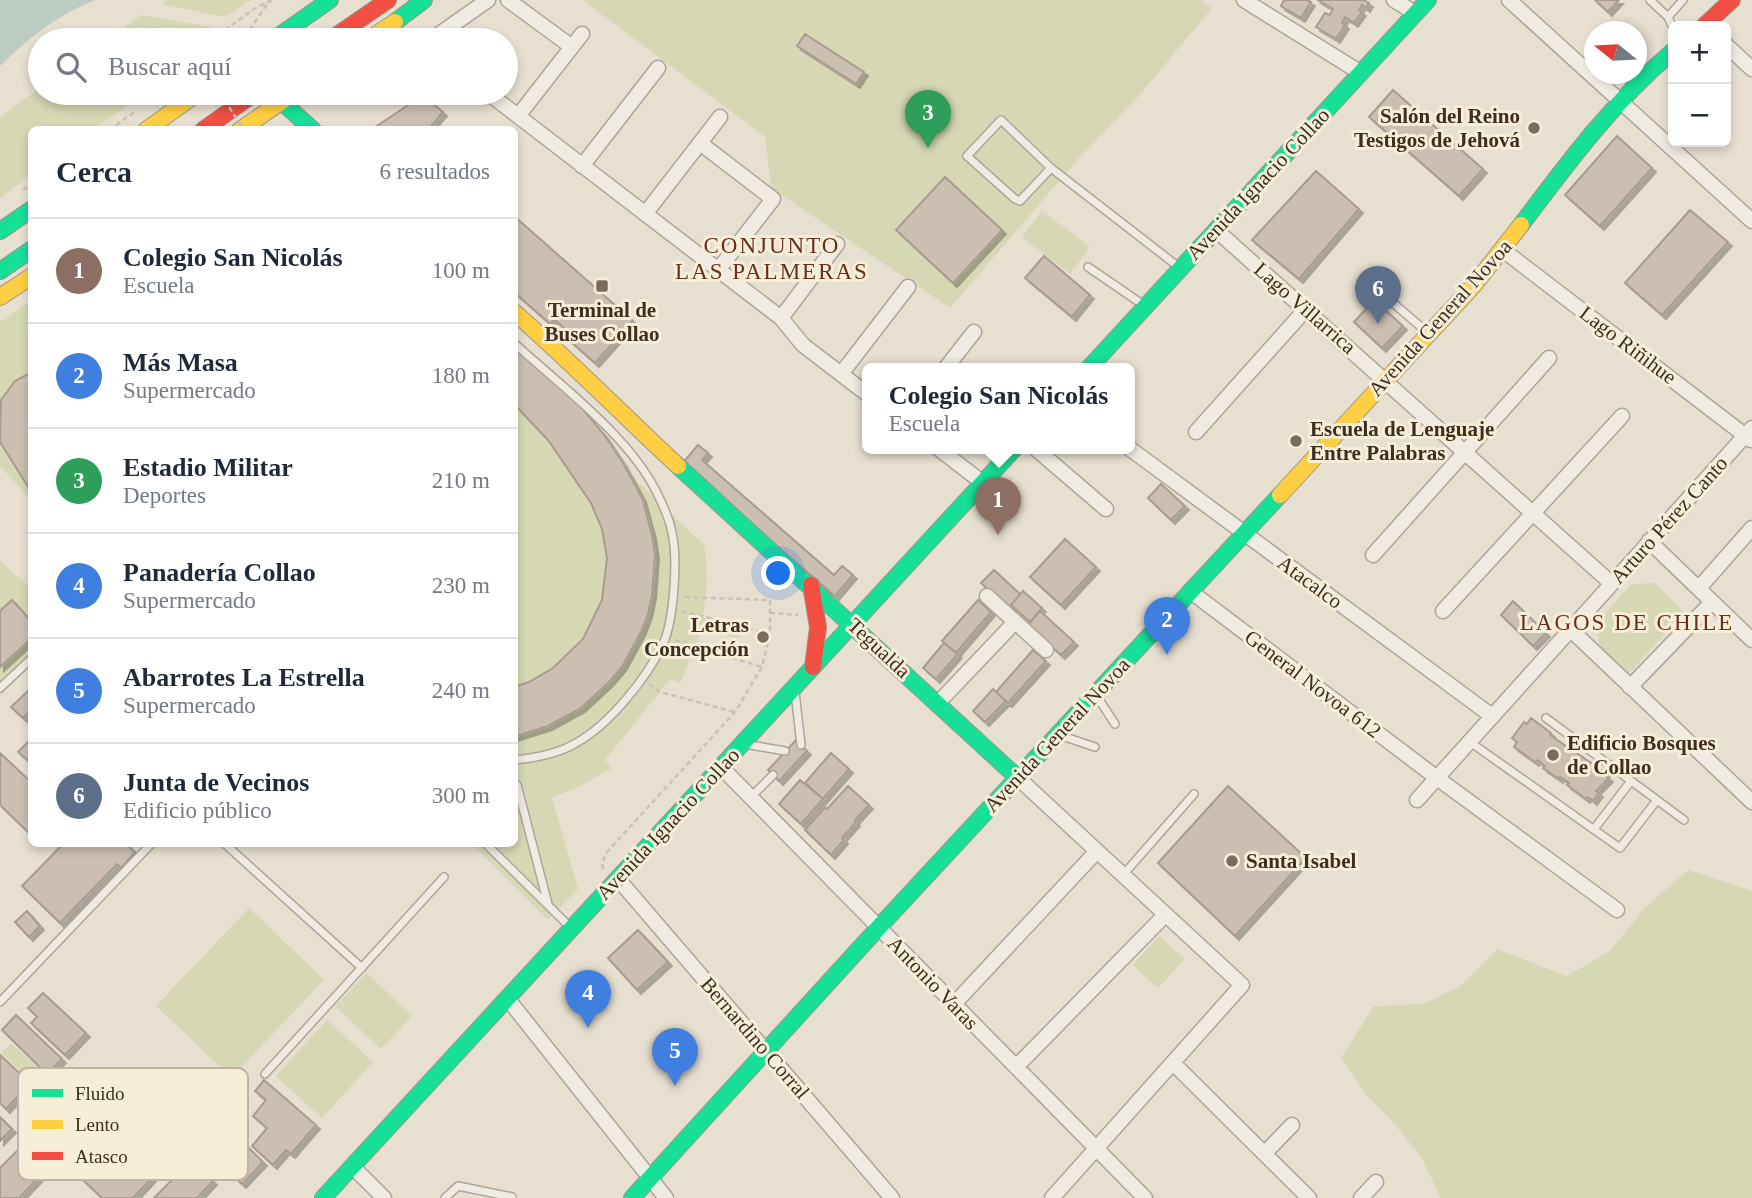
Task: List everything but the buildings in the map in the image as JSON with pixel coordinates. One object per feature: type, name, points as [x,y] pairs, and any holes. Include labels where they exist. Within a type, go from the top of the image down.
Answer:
[{"type":"main road","points":[[290,28],[330,0]]},
{"type":"main road","points":[[347,28],[388,0]]},
{"type":"main road","points":[[386,28],[424,0]]},
{"type":"main road","name":"Avenida Ignacio Collao","points":[[1094,363],[1427,0]]},
{"type":"main road","points":[[1710,21],[1732,0]]},
{"type":"main road","name":"Avenida General Novoa","points":[[632,1198],[1429,333],[1503,250],[1582,144],[1619,100],[1668,56]]},
{"type":"main road","points":[[152,126],[181,105]]},
{"type":"main road","points":[[209,126],[239,105]]},
{"type":"main road","points":[[248,126],[277,105]]},
{"type":"main road","points":[[294,105],[310,126]]},
{"type":"main road","points":[[0,231],[28,212]]},
{"type":"main road","points":[[0,271],[28,252]]},
{"type":"main road","points":[[0,297],[28,279]]},
{"type":"main road","name":"Tegualda","points":[[518,316],[570,361],[632,424],[811,585],[1018,778]]},
{"type":"main road","name":"Avenida Ignacio Collao","points":[[323,1198],[1009,454]]},
{"type":"main road","points":[[811,585],[818,617],[818,636],[812,668]]},
{"type":"street","points":[[448,28],[488,0]]},
{"type":"street","points":[[508,0],[572,47]]},
{"type":"street","points":[[1244,0],[1361,73]]},
{"type":"street","points":[[1394,0],[1415,13]]},
{"type":"street","points":[[1509,0],[1752,221]]},
{"type":"street","points":[[518,116],[582,34]]},
{"type":"street","points":[[1731,50],[1752,69]]},
{"type":"street","points":[[582,166],[658,68]]},
{"type":"street","points":[[504,105],[781,318],[803,345],[862,390]]},
{"type":"street","points":[[645,214],[720,117]]},
{"type":"street","points":[[700,143],[773,199],[718,270]]},
{"type":"street","name":"Lago Villarrica","points":[[1216,230],[1386,379],[1611,583]]},
{"type":"street","points":[[781,318],[837,244]]},
{"type":"street","name":"Lago Riñihue","points":[[1503,250],[1750,435]]},
{"type":"street","points":[[841,374],[908,287]]},
{"type":"street","points":[[1196,432],[1306,309]]},
{"type":"street","points":[[950,363],[974,332]]},
{"type":"street","points":[[1373,555],[1549,358]]},
{"type":"street","points":[[1443,611],[1622,416]]},
{"type":"street","name":"Arturo Pérez Canto","points":[[1417,800],[1649,541],[1750,435]]},
{"type":"street","name":"Atacalco","points":[[1135,452],[1492,716]]},
{"type":"street","points":[[945,454],[983,483]]},
{"type":"street","points":[[1042,454],[1106,509]]},
{"type":"street","points":[[1699,588],[1752,528]]},
{"type":"street","points":[[1649,541],[1752,640]]},
{"type":"street","points":[[1630,562],[1653,559],[1675,566]]},
{"type":"street","name":"General Novoa 612","points":[[1190,591],[1617,910]]},
{"type":"street","points":[[987,596],[1046,650]]},
{"type":"street","points":[[1630,687],[1712,602]]},
{"type":"street","points":[[938,703],[1015,622]]},
{"type":"street","points":[[1570,629],[1752,802]]},
{"type":"street","name":"Antonio Varas","points":[[721,767],[1145,1198]]},
{"type":"street","name":"Tegualda","points":[[1018,778],[1242,985],[1173,1063]]},
{"type":"street","points":[[954,1004],[1097,851]]},
{"type":"street","name":"Bernardino Corral","points":[[618,878],[892,1198]]},
{"type":"street","points":[[1016,1067],[1165,915]]},
{"type":"street","points":[[507,998],[666,1198]]},
{"type":"street","points":[[1052,1198],[1173,1063],[1309,1198]]},
{"type":"street","points":[[1265,1153],[1292,1125]]},
{"type":"street","points":[[352,1166],[384,1198]]},
{"type":"street","points":[[1361,1198],[1376,1182]]},
{"type":"lane","points":[[1650,0],[1670,21]]},
{"type":"lane","points":[[1668,17],[1683,0]]},
{"type":"lane","points":[[1051,168],[1020,201],[967,156],[1001,120],[1051,168],[1181,268]]},
{"type":"lane","points":[[1088,267],[1146,306]]},
{"type":"lane","points":[[1378,290],[1429,333]]},
{"type":"lane","points":[[518,347],[626,446],[656,492],[673,533],[675,582],[666,637],[642,679],[616,711],[576,743],[537,758],[518,760]]},
{"type":"lane","points":[[0,688],[28,662]]},
{"type":"lane","points":[[794,688],[801,745]]},
{"type":"lane","points":[[1095,694],[1115,724]]},
{"type":"lane","points":[[1546,718],[1684,820]]},
{"type":"lane","points":[[1058,734],[1095,747]]},
{"type":"lane","points":[[1469,741],[1620,848],[1657,800]]},
{"type":"lane","points":[[743,744],[785,751]]},
{"type":"lane","points":[[751,797],[773,775]]},
{"type":"lane","points":[[1594,829],[1631,780]]},
{"type":"lane","points":[[518,789],[548,904]]},
{"type":"lane","points":[[1123,875],[1194,794]]},
{"type":"lane","points":[[0,1002],[147,847]]},
{"type":"lane","points":[[228,847],[362,968]]},
{"type":"lane","points":[[489,847],[572,928]]},
{"type":"lane","points":[[265,1074],[444,877]]},
{"type":"lane","points":[[445,1198],[458,1186],[512,1197]]},
{"type":"path","points":[[230,28],[270,0]]},
{"type":"path","points":[[251,28],[270,0]]},
{"type":"path","points":[[227,105],[240,126]]},
{"type":"path","points":[[618,878],[603,868],[602,863],[607,852],[735,712],[762,667],[770,634],[770,600],[672,596]]},
{"type":"path","points":[[671,609],[770,634]]},
{"type":"path","points":[[770,613],[818,617]]},
{"type":"path","points":[[666,637],[762,667]]},
{"type":"path","points":[[642,679],[660,692],[735,712]]},
{"type":"green space","points":[[168,0],[250,0],[225,17],[162,4]]},
{"type":"green space","points":[[582,0],[1200,0],[1212,8],[1137,98],[1078,159],[950,308],[771,188],[765,137]]},
{"type":"green space","points":[[141,15],[212,27],[211,28],[123,28]]},
{"type":"green space","points":[[28,97],[28,105],[128,105],[98,126],[28,126],[28,177],[0,198],[0,117]]},
{"type":"green space","points":[[1042,211],[1090,247],[1070,274],[1022,237]]},
{"type":"green space","points":[[28,303],[28,497],[0,466],[0,322]]},
{"type":"green space","points":[[518,368],[705,546],[707,584],[703,618],[741,626],[739,638],[701,630],[680,684],[671,678],[605,760],[612,768],[552,798],[578,889],[548,920],[475,847],[518,847]]},
{"type":"green space","points":[[0,561],[28,586],[28,664],[0,696]]},
{"type":"green space","points":[[1654,583],[1684,612],[1627,676],[1599,644],[1597,623],[1631,584]]},
{"type":"green space","points":[[1688,870],[1752,891],[1752,1198],[1441,1198],[1421,1157],[1369,1098],[1341,1058],[1374,1006],[1423,1004],[1459,987],[1497,949],[1567,976],[1610,951],[1644,909]]},
{"type":"green space","points":[[249,908],[324,980],[241,1068],[222,1068],[156,1006]]},
{"type":"green space","points":[[1159,936],[1185,959],[1158,988],[1133,965]]},
{"type":"green space","points":[[367,973],[412,1016],[381,1049],[335,1006]]},
{"type":"green space","points":[[327,1020],[373,1062],[322,1118],[276,1076]]},
{"type":"green space","points":[[11,1043],[39,1068],[18,1069],[1,1053]]},
{"type":"shaded area","points":[[0,0],[96,0],[45,28],[28,28],[28,41],[0,66]]},
{"type":"traffic: fast","points":[[290,28],[330,0]]},
{"type":"traffic: fast","points":[[395,22],[424,0]]},
{"type":"traffic: fast","points":[[1094,363],[1428,0]]},
{"type":"traffic: fast","points":[[1521,225],[1611,112],[1668,56]]},
{"type":"traffic: fast","points":[[285,105],[309,126]]},
{"type":"traffic: fast","points":[[0,231],[28,212]]},
{"type":"traffic: fast","points":[[0,271],[28,252]]},
{"type":"traffic: fast","points":[[323,1198],[1009,454]]},
{"type":"traffic: fast","points":[[678,466],[1018,778]]},
{"type":"traffic: fast","points":[[632,1198],[1280,495]]},
{"type":"traffic: slow","points":[[386,28],[395,22]]},
{"type":"traffic: slow","points":[[152,126],[181,105]]},
{"type":"traffic: slow","points":[[246,126],[276,105]]},
{"type":"traffic: slow","points":[[1280,495],[1474,285],[1521,225]]},
{"type":"traffic: slow","points":[[0,297],[28,279]]},
{"type":"traffic: slow","points":[[518,316],[678,466]]},
{"type":"traffic: jam","points":[[347,28],[388,0]]},
{"type":"traffic: jam","points":[[1709,21],[1732,0]]},
{"type":"traffic: jam","points":[[209,126],[238,105]]},
{"type":"traffic: jam","points":[[811,585],[818,627],[813,667]]},
{"type":"place","name":"Salón del Reino Testigos de Jehová","points":[[1534,128]]},
{"type":"place","name":"Estadio Militar","points":[[928,148]]},
{"type":"place","name":"Terminal de Buses Collao","points":[[602,286]]},
{"type":"place","name":"Junta de Vecinos","points":[[1378,324]]},
{"type":"place","name":"Escuela de Lenguaje Entre Palabras","points":[[1296,441]]},
{"type":"place","name":"Colegio San Nicolás","points":[[998,535]]},
{"type":"place","name":"Letras Concepción","points":[[763,637]]},
{"type":"place","name":"Más Masa","points":[[1167,655]]},
{"type":"place","name":"Edificio Bosques de Collao","points":[[1553,755]]},
{"type":"place","name":"Santa Isabel","points":[[1232,861]]},
{"type":"place","name":"Panadería Collao","points":[[588,1028]]},
{"type":"place","name":"Abarrotes La Estrella","points":[[675,1086]]},
{"type":"district","name":"CONJUNTO LAS PALMERAS","points":[[772,258]]},
{"type":"district","name":"LAGOS DE CHILE","points":[[1627,622]]}]
